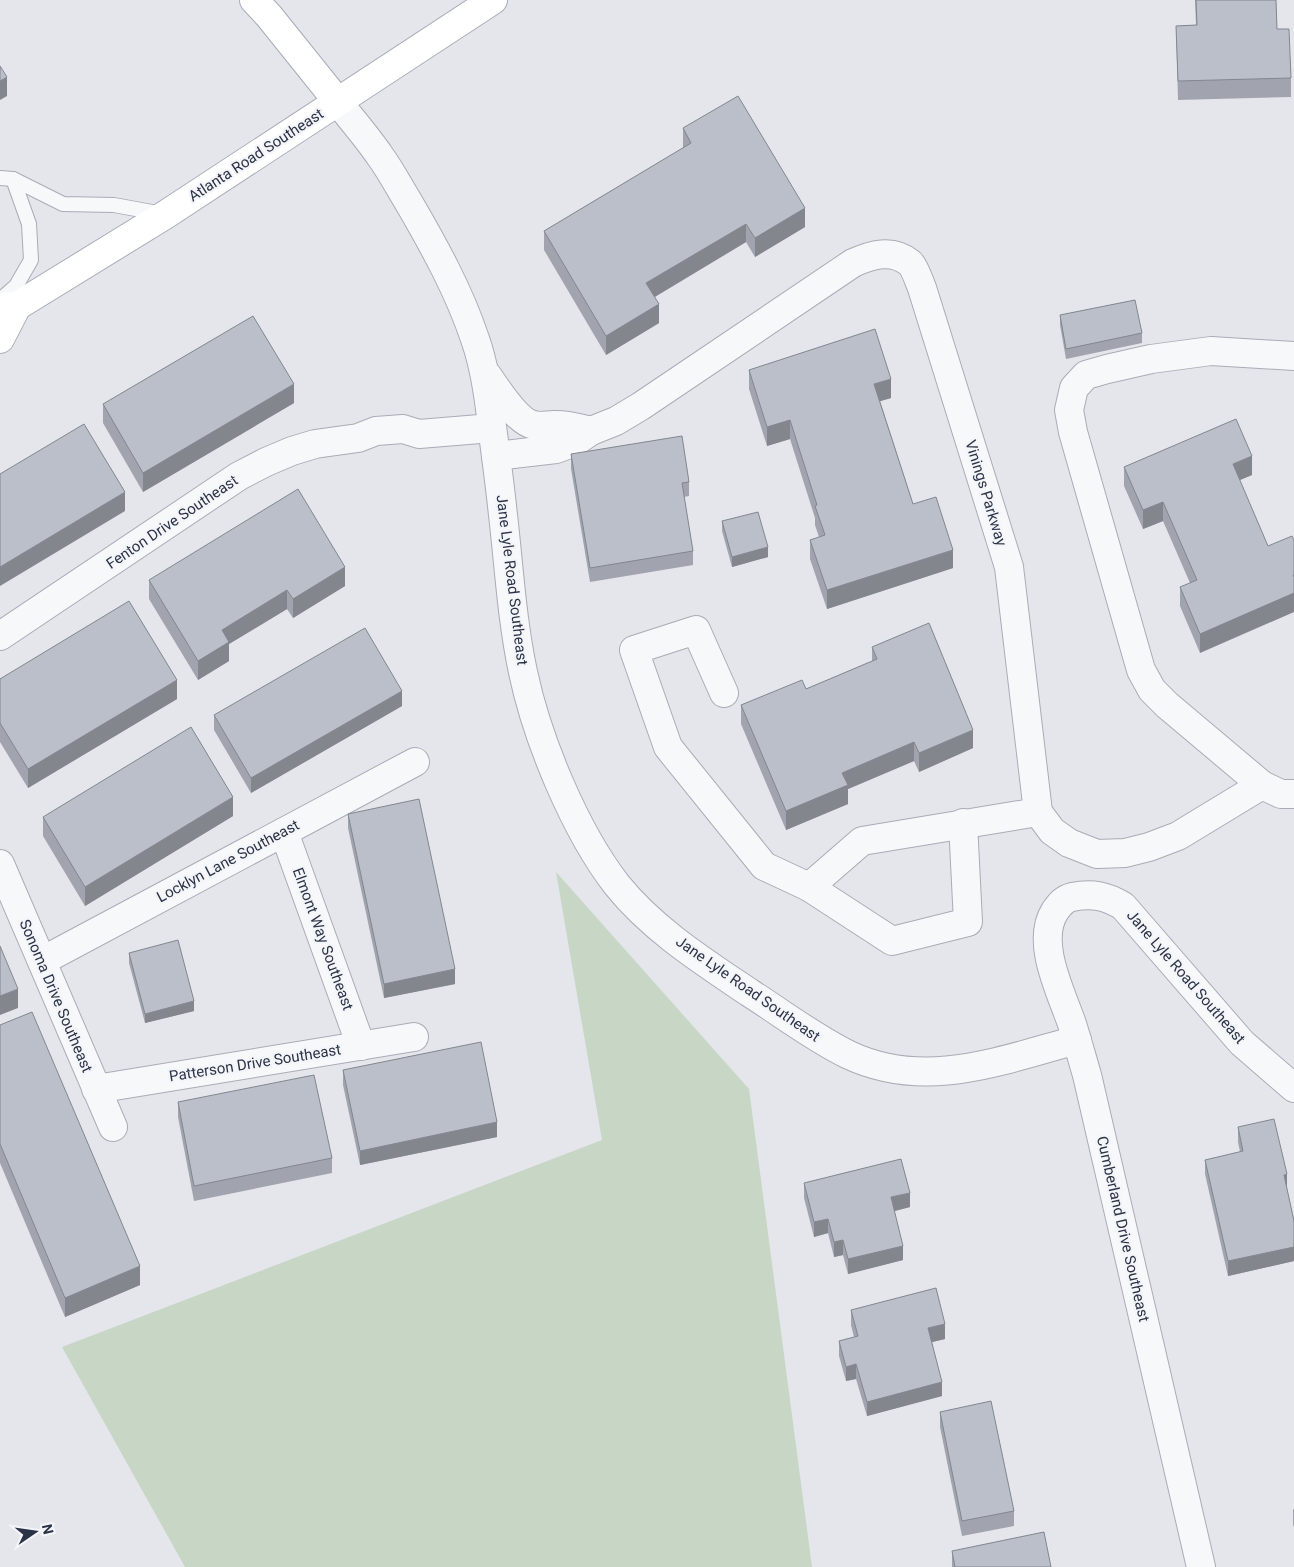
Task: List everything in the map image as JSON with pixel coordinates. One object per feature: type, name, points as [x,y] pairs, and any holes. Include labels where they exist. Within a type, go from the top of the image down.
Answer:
[{"type":"main road","points":[[254,0],[270,16],[338,102]]},
{"type":"main road","name":"Atlanta Road Southeast","points":[[0,339],[6,304],[165,215],[493,0]]},
{"type":"street","name":"Jane Lyle Road Southeast","points":[[338,102],[381,157],[451,279],[476,341],[488,393],[515,628],[523,674],[551,763],[592,847],[618,886],[650,919],[701,960],[827,1043],[875,1064],[916,1072],[953,1071],[1077,1040]]},
{"type":"street","name":"Vinings Parkway","points":[[496,456],[556,448],[575,442],[592,431],[616,421],[642,406],[853,263],[870,255],[892,254],[911,263],[922,288],[1009,567],[1038,812]]},
{"type":"street","points":[[1294,356],[1210,351],[1166,356],[1107,368],[1086,375],[1074,388],[1069,410],[1073,432],[1141,670],[1152,690],[1167,706],[1262,785],[1281,794],[1294,794]]},
{"type":"street","points":[[483,369],[510,406],[528,424],[572,426],[592,431]]},
{"type":"street","name":"Fenton Drive Southeast","points":[[0,636],[239,476],[292,451],[315,444],[358,438],[376,431],[403,429],[419,434],[492,428]]},
{"type":"street","points":[[724,693],[696,630],[634,650],[668,747],[764,866],[809,886],[892,941],[968,922],[963,824]]},
{"type":"street","name":"Locklyn Lane Southeast","points":[[42,961],[415,762]]},
{"type":"street","points":[[809,886],[862,841],[1038,812],[1052,831],[1069,843],[1097,854],[1125,853],[1149,847],[1178,836],[1262,785]]},
{"type":"street","name":"Elmont Way Southeast","points":[[284,832],[361,1046]]},
{"type":"street","name":"Sonoma Drive Southeast","points":[[0,864],[113,1127]]},
{"type":"street","name":"Jane Lyle Road Southeast","points":[[1066,898],[1095,895],[1110,898],[1123,906],[1242,1043],[1294,1088]]},
{"type":"street","name":"Cumberland Drive Southeast","points":[[1066,898],[1054,913],[1047,931],[1051,962],[1077,1040],[1091,1094],[1202,1567]]},
{"type":"street","name":"Patterson Drive Southeast","points":[[96,1089],[414,1038]]},
{"type":"lane","points":[[6,179],[63,204],[114,204],[165,215]]},
{"type":"lane","points":[[6,179],[29,224],[31,260],[6,304]]},
{"type":"green space","points":[[556,872],[749,1089],[812,1567],[185,1567],[62,1347],[602,1140]]},
{"type":"building","points":[[1196,0],[1276,0],[1277,29],[1289,29],[1291,78],[1178,81],[1176,26],[1197,25]]},
{"type":"building","points":[[0,66],[7,77],[0,81]]},
{"type":"building","points":[[738,96],[805,208],[755,238],[746,224],[646,283],[659,304],[606,336],[544,231],[691,143],[683,128]]},
{"type":"building","points":[[1135,300],[1142,333],[1066,349],[1060,315]]},
{"type":"building","points":[[253,316],[294,384],[143,473],[103,404]]},
{"type":"building","points":[[875,329],[891,379],[874,384],[913,504],[936,497],[953,550],[827,590],[810,540],[825,535],[790,420],[767,427],[749,370]]},
{"type":"building","points":[[1236,419],[1252,456],[1233,464],[1268,546],[1292,536],[1294,540],[1294,593],[1200,634],[1180,587],[1197,580],[1163,502],[1143,510],[1124,467]]},
{"type":"building","points":[[84,424],[125,492],[0,567],[0,474]]},
{"type":"building","points":[[682,436],[689,482],[682,483],[693,551],[590,568],[571,454]]},
{"type":"building","points":[[298,489],[345,567],[293,599],[287,590],[222,630],[229,642],[198,661],[149,580]]},
{"type":"building","points":[[758,512],[768,547],[732,557],[722,521]]},
{"type":"building","points":[[129,601],[177,680],[28,769],[0,723],[0,679]]},
{"type":"building","points":[[929,623],[973,730],[919,753],[914,742],[842,773],[848,785],[786,811],[741,705],[802,680],[806,689],[877,659],[872,647]]},
{"type":"building","points":[[365,628],[402,691],[251,778],[214,715]]},
{"type":"building","points":[[191,727],[233,797],[85,887],[43,817]]},
{"type":"building","points":[[419,799],[455,969],[384,984],[348,814]]},
{"type":"building","points":[[178,940],[194,1001],[145,1014],[129,953]]},
{"type":"building","points":[[0,946],[18,989],[0,996]]},
{"type":"building","points":[[32,1012],[140,1266],[65,1298],[0,1144],[0,1025]]},
{"type":"building","points":[[481,1042],[497,1122],[360,1151],[343,1070]]},
{"type":"building","points":[[314,1075],[332,1158],[194,1186],[178,1102]]},
{"type":"building","points":[[1274,1119],[1287,1174],[1284,1175],[1294,1221],[1294,1247],[1228,1261],[1205,1160],[1243,1151],[1238,1127]]},
{"type":"building","points":[[901,1159],[910,1193],[891,1197],[903,1246],[848,1259],[843,1240],[834,1242],[828,1219],[814,1222],[804,1183]]},
{"type":"building","points":[[936,1288],[945,1324],[928,1328],[942,1382],[867,1402],[856,1364],[846,1367],[839,1341],[858,1336],[851,1310]]},
{"type":"building","points":[[991,1401],[1014,1511],[962,1521],[940,1412]]},
{"type":"building","points":[[1044,1532],[1051,1567],[955,1567],[952,1551]]}]
